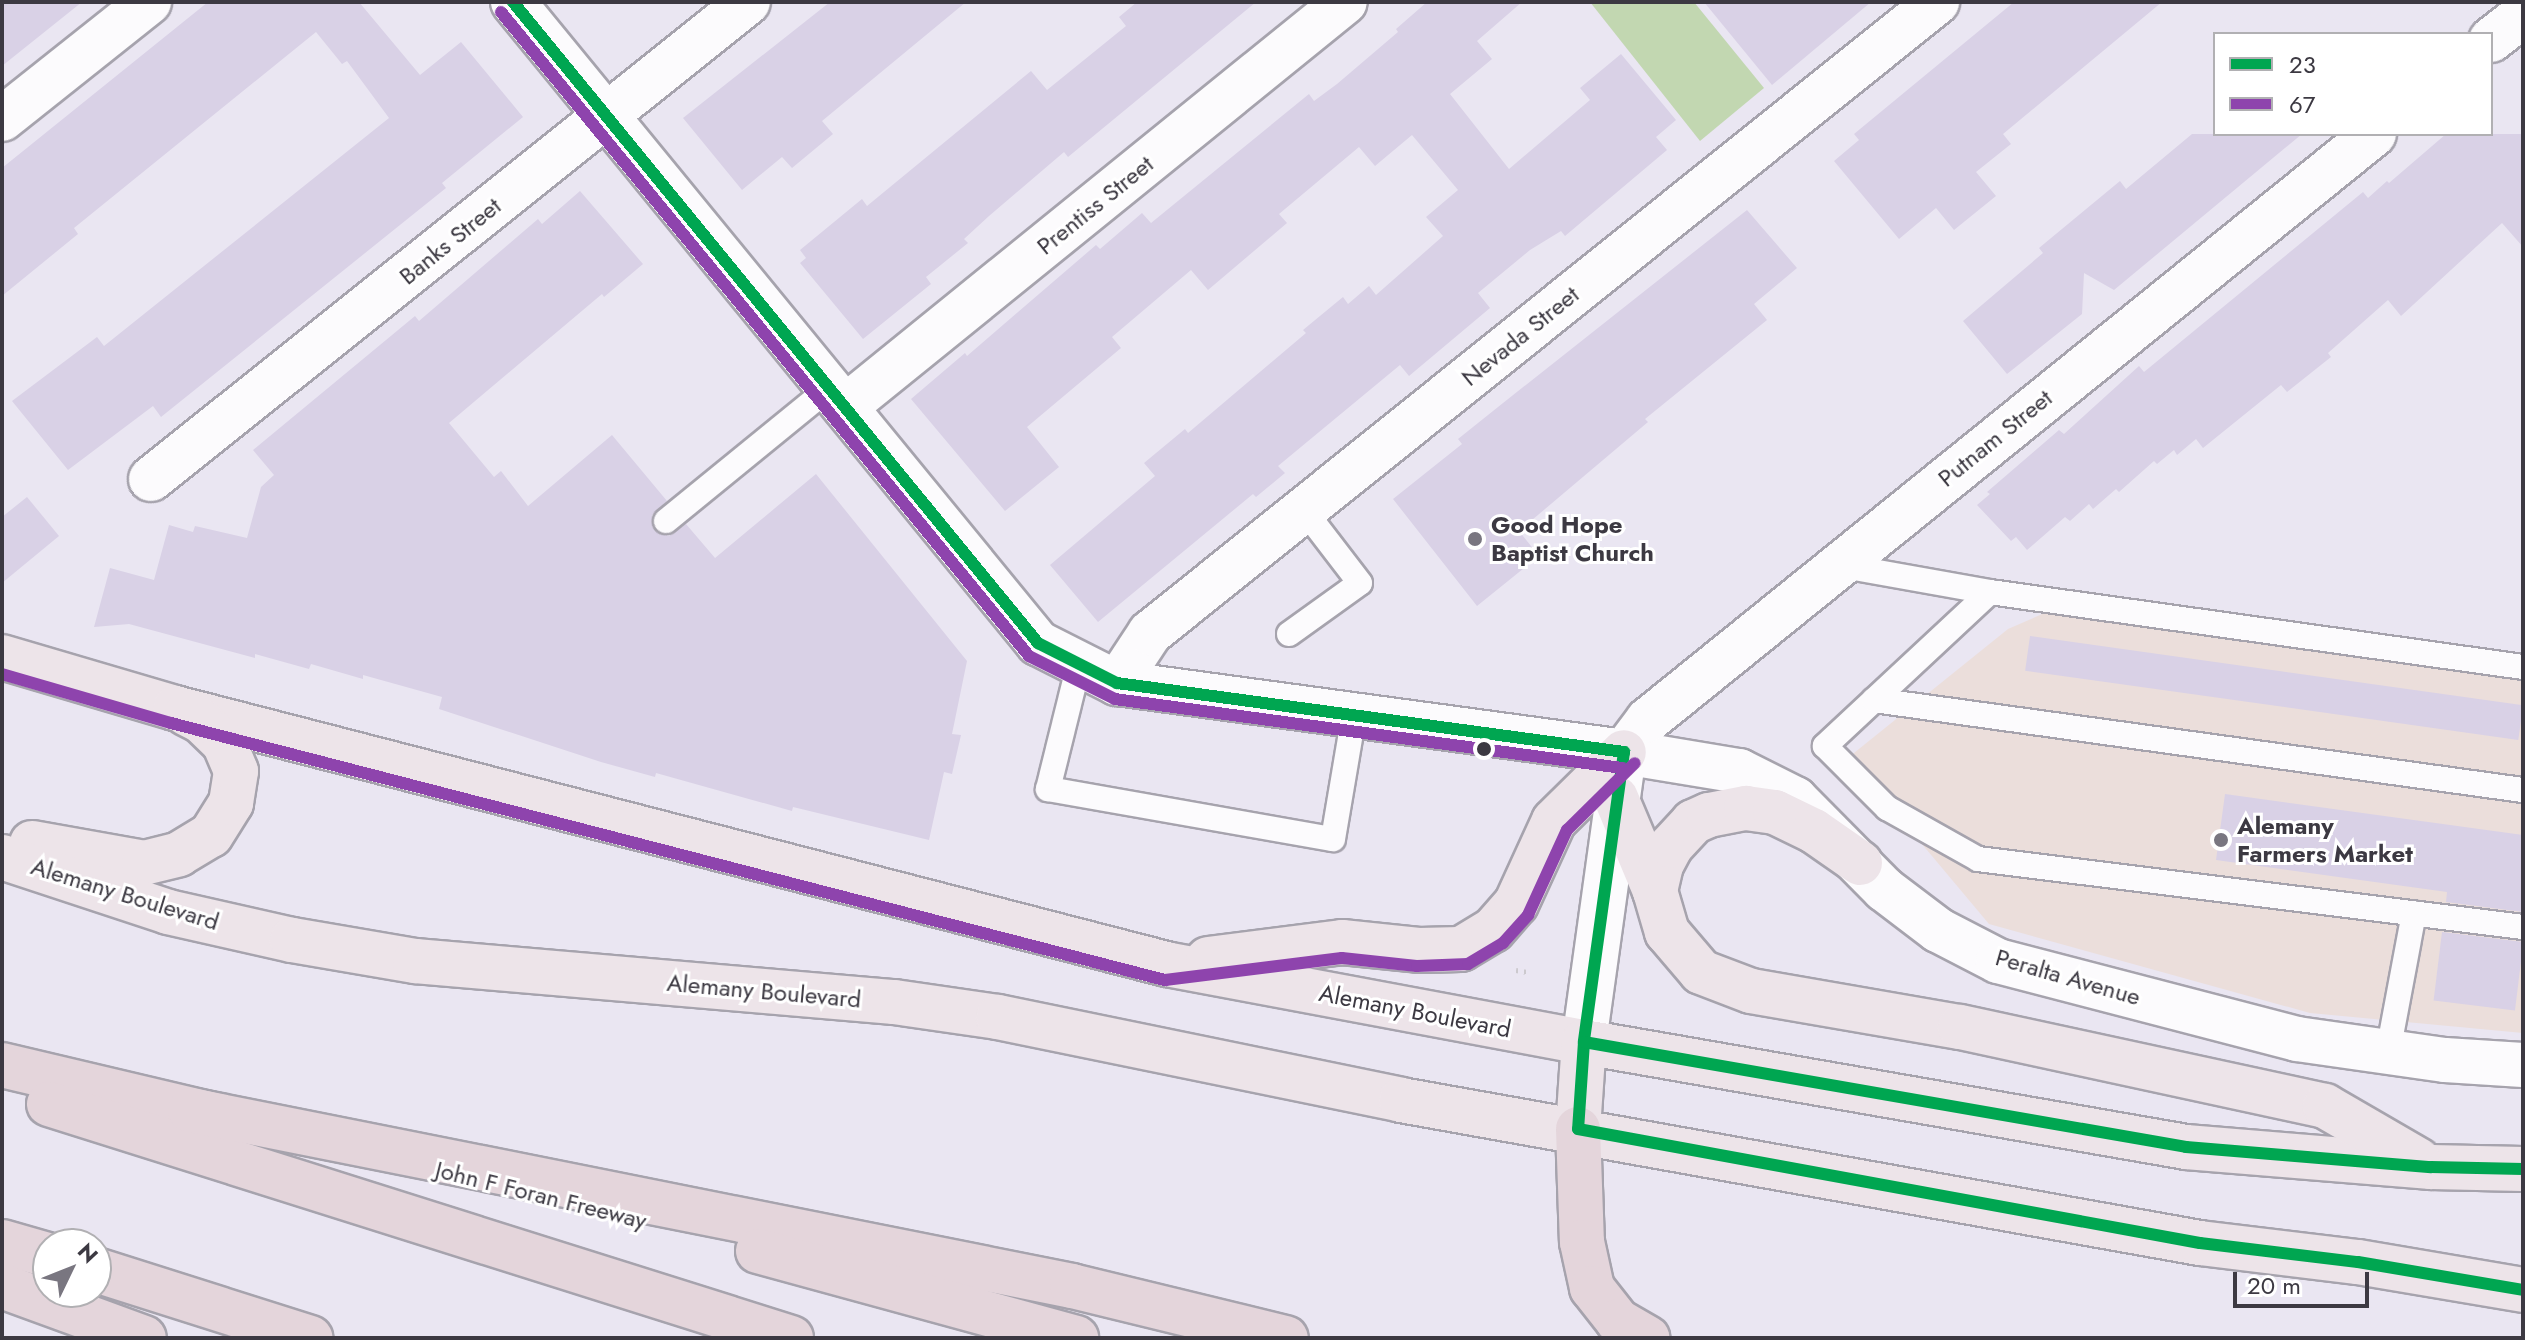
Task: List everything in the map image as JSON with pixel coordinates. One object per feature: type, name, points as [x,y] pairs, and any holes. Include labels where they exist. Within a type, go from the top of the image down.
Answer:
[{"type":"highway","name":"John F Foran Freeway","points":[[2,1065],[679,1230],[1076,1338]]},
{"type":"highway","points":[[2,1089],[791,1338]]},
{"type":"highway","points":[[190,1110],[1072,1286],[1286,1338]]},
{"type":"highway","points":[[1578,1129],[1582,1242],[1592,1288],[1618,1321],[1648,1338]]},
{"type":"highway","points":[[2,1242],[32,1250]]},
{"type":"highway","points":[[112,1275],[311,1338]]},
{"type":"highway","points":[[2,1286],[144,1338]]},
{"type":"main road","name":"Alemany Boulevard","points":[[2,657],[175,708],[1166,964],[1584,1042],[2186,1147],[2431,1167],[2523,1169]]},
{"type":"main road","points":[[2,838],[144,863],[179,854],[211,835],[231,803],[236,771],[224,743],[201,721],[175,708]]},
{"type":"main road","points":[[1166,964],[1342,942],[1419,950],[1461,949],[1493,930],[1516,904],[1554,821],[1624,752]]},
{"type":"main road","points":[[1616,798],[1655,891],[1667,932],[1701,972],[1751,991],[1960,1027],[2325,1106],[2431,1167]]},
{"type":"main road","points":[[1655,891],[1661,865],[1671,846],[1693,822],[1735,810],[1775,812],[1814,831],[1860,863]]},
{"type":"main road","name":"Alemany Boulevard","points":[[2,857],[168,912],[400,958],[894,1002],[998,1017],[1401,1100],[1578,1129],[2200,1243],[2358,1262],[2523,1290]]},
{"type":"main road","points":[[1578,1129],[1584,1042]]},
{"type":"street","points":[[2,119],[149,2]]},
{"type":"street","name":"Peralta Avenue","points":[[513,2],[1038,643],[1098,674],[1739,771],[1795,799],[1884,889],[1938,930],[1998,961],[2297,1039],[2388,1052],[2523,1065]]},
{"type":"street","name":"Banks Street","points":[[151,479],[748,2]]},
{"type":"street","name":"Prentiss Street","points":[[837,397],[1345,2]]},
{"type":"street","name":"Nevada Street","points":[[1098,674],[1937,2]]},
{"type":"street","points":[[2493,38],[2523,15]]},
{"type":"street","name":"Putnam Street","points":[[1624,752],[1648,720],[2372,136]]},
{"type":"street","points":[[1584,1042],[1624,752]]},
{"type":"lane","points":[[666,521],[837,397]]},
{"type":"lane","points":[[1289,634],[1360,583],[1304,510]]},
{"type":"lane","points":[[1838,565],[1990,592],[2523,667]]},
{"type":"lane","points":[[1990,592],[1825,746],[1887,808],[1978,859],[2523,927]]},
{"type":"lane","points":[[1098,674],[1048,789],[1333,839],[1354,715]]},
{"type":"lane","points":[[1874,700],[2523,790]]},
{"type":"lane","points":[[2388,1052],[2414,913]]},
{"type":"shaded area","name":"Alemany Farmers Market","points":[[2056,608],[2523,675],[2523,1033],[2310,1013],[1989,924],[1849,757],[2008,629]]},
{"type":"green space","points":[[1590,2],[1694,2],[1764,88],[1700,141]]},
{"type":"building","points":[[2,2],[82,2],[2,66]]},
{"type":"building","points":[[208,2],[359,2],[420,75],[461,42],[523,117],[442,183],[446,188],[161,417],[153,406],[68,470],[12,401],[97,337],[104,346],[389,118],[347,61],[342,64],[316,32],[74,228],[78,234],[2,296],[2,168]]},
{"type":"building","points":[[830,2],[966,2],[822,121],[833,134],[792,168],[782,157],[742,190],[683,118]]},
{"type":"building","points":[[1137,2],[1256,2],[1068,157],[1064,152],[989,216],[964,239],[968,243],[926,277],[931,284],[863,339],[800,263],[806,258],[800,250],[862,199],[867,206],[1031,71],[1047,90],[1126,26],[1119,17]]},
{"type":"building","points":[[1427,2],[1522,2],[1477,41],[1492,59],[1450,94],[1509,169],[1590,100],[1580,88],[1621,54],[1676,120],[1656,137],[1667,150],[1565,236],[1561,231],[1530,250],[1478,293],[1490,308],[1409,376],[1400,365],[1278,466],[1285,473],[1256,497],[1253,494],[1098,622],[1050,565],[1155,476],[1144,463],[1185,429],[1188,433],[1306,333],[1303,330],[1343,297],[1348,304],[1369,286],[1376,295],[1443,236],[1426,217],[1458,190],[1412,135],[1375,166],[1359,147],[1279,214],[1287,223],[1208,290],[1191,270],[1112,337],[1121,348],[1027,427],[1059,467],[1005,511],[911,399],[965,353],[967,356],[1096,245],[1100,249],[1142,213],[1151,223],[1309,94],[1314,101],[1337,84],[1398,32],[1396,29]]},
{"type":"building","points":[[1704,2],[1871,2],[1772,85]]},
{"type":"building","points":[[2014,2],[2162,2],[2003,134],[2011,144],[1976,172],[1996,196],[1954,230],[1936,208],[1899,239],[1834,161],[1859,140],[1854,134]]},
{"type":"building","points":[[2192,134],[2300,136],[2114,290],[2084,273],[2082,314],[2007,374],[1963,321],[2043,253],[2039,248],[2120,181],[2126,189]]},
{"type":"building","points":[[2523,134],[2523,247],[2502,223],[2401,316],[2388,300],[2328,353],[2331,357],[2287,392],[2281,385],[2203,448],[2196,439],[2177,455],[2174,450],[2157,464],[2154,461],[2119,492],[2116,489],[2093,509],[2089,504],[2070,521],[2065,517],[2027,550],[2016,537],[2011,541],[1977,505],[1990,494],[1987,492],[2059,430],[2064,434],[2139,366],[2144,372],[2363,192],[2368,198],[2387,181],[2389,183],[2444,136]]},
{"type":"building","points":[[580,191],[643,264],[604,297],[602,294],[449,423],[494,477],[501,471],[528,506],[612,435],[667,501],[652,515],[655,531],[669,536],[686,524],[715,558],[816,474],[967,661],[952,734],[961,735],[952,774],[944,772],[929,840],[793,807],[792,811],[656,773],[655,777],[601,762],[439,709],[442,697],[363,675],[363,679],[311,664],[309,669],[255,654],[255,658],[129,624],[94,627],[110,568],[154,580],[169,525],[193,532],[195,526],[247,538],[261,487],[274,475],[253,450],[415,316],[419,321],[538,219],[542,224]]},
{"type":"building","points":[[1747,210],[1797,268],[1754,304],[1767,320],[1645,419],[1648,422],[1519,531],[1539,556],[1477,606],[1393,499],[1462,444],[1458,439]]},
{"type":"building","points":[[27,497],[59,536],[2,583],[2,517]]},
{"type":"building","points":[[2030,636],[2523,705],[2518,740],[2025,671]]},
{"type":"building","points":[[2225,794],[2523,835],[2523,912],[2446,902],[2447,892],[2216,860]]},
{"type":"building","points":[[2442,932],[2523,942],[2515,1010],[2434,1000]]},
{"type":"transit line","name":"23","points":[[513,2],[1038,643],[1117,683],[1624,752]]},
{"type":"transit line","name":"67","points":[[501,12],[1029,656],[1115,699],[1622,768]]},
{"type":"transit line","name":"67","points":[[2,674],[171,723],[1165,980],[1342,958],[1417,966],[1468,964],[1503,943],[1528,915],[1567,830],[1635,763]]},
{"type":"transit line","name":"23","points":[[1624,752],[1584,1042],[1578,1129],[2200,1243],[2358,1262],[2523,1290]]},
{"type":"transit line","name":"23","points":[[1584,1042],[2186,1147],[2431,1167],[2523,1169]]},
{"type":"place","name":"Good Hope Baptist Church","points":[[1475,539]]},
{"type":"place","name":"Alemany Farmers Market","points":[[2221,840]]}]
